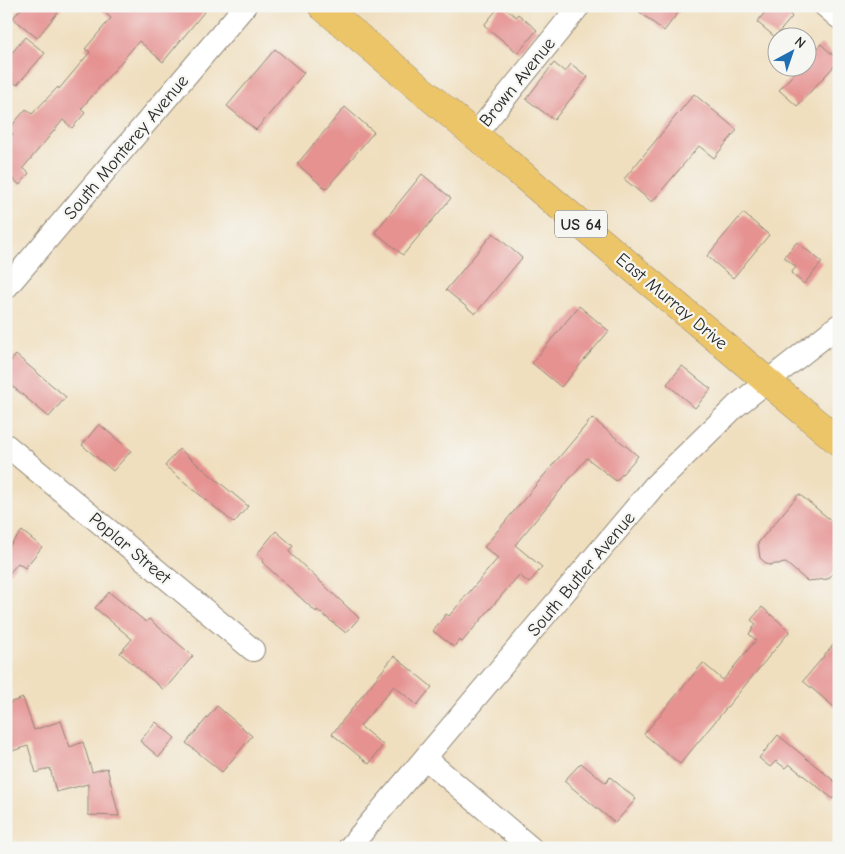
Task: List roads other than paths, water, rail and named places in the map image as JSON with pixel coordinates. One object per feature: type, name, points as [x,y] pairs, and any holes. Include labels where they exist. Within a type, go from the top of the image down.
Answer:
[{"type":"highway","name":"East Murray Drive","points":[[322,6],[839,442]]},
{"type":"street","name":"South Monterey Avenue","points":[[6,288],[245,6]]},
{"type":"street","name":"Brown Avenue","points":[[475,135],[579,6]]},
{"type":"street","points":[[825,6],[839,18]]},
{"type":"street","name":"South Butler Avenue","points":[[348,848],[655,485],[736,406],[839,325]]},
{"type":"street","name":"Poplar Street","points":[[6,445],[253,650]]},
{"type":"street","points":[[425,758],[530,848]]}]
